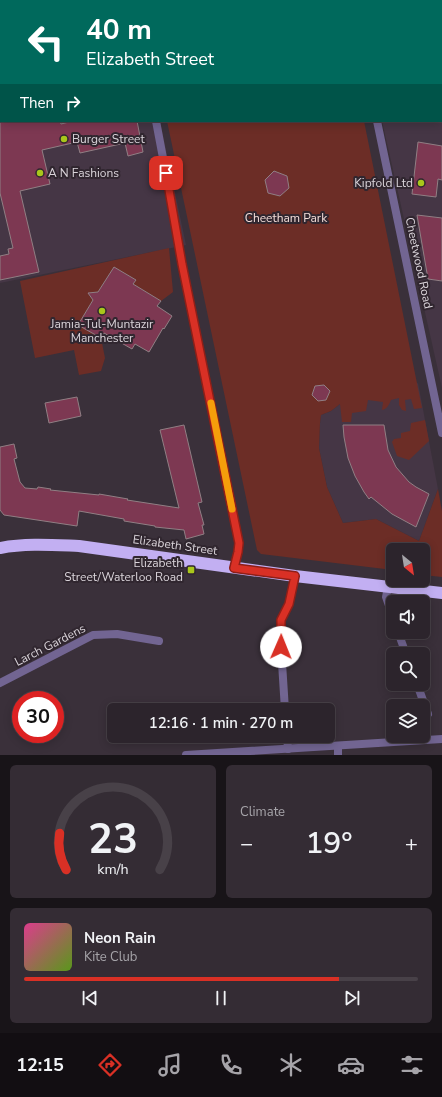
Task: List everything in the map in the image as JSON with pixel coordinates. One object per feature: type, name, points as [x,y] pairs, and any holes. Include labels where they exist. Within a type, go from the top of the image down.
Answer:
[{"type":"highway","name":"Elizabeth Street","points":[[0,548],[43,544],[79,546],[234,568],[386,587]]},
{"type":"highway","name":"Elizabeth Street","points":[[388,587],[442,593]]},
{"type":"street","points":[[156,122],[182,264],[239,543],[234,568]]},
{"type":"street","name":"Cheetwood Road","points":[[377,122],[442,433]]},
{"type":"street","points":[[285,703],[281,620],[289,604],[295,576]]},
{"type":"street","points":[[386,595],[388,587]]},
{"type":"street","name":"Larch Gardens","points":[[0,683],[93,635],[117,634],[159,641]]},
{"type":"street","points":[[186,755],[442,739]]},
{"type":"street","points":[[288,743],[288,749]]},
{"type":"street","points":[[338,746],[338,755]]},
{"type":"shaded area","points":[[0,122],[160,122],[186,245],[0,283]]},
{"type":"shaded area","points":[[382,122],[442,122],[442,388]]},
{"type":"shaded area","points":[[418,383],[438,489],[419,541],[376,519],[343,523],[327,487],[319,448],[321,415],[331,411],[340,404]]},
{"type":"green space","name":"Cheetham Park","points":[[167,122],[364,122],[422,408],[414,409],[411,399],[405,400],[406,411],[402,410],[399,405],[399,398],[391,400],[388,406],[382,410],[383,402],[368,400],[366,411],[352,413],[351,422],[342,422],[340,404],[331,411],[321,415],[319,448],[327,487],[343,523],[376,519],[419,541],[438,489],[442,511],[442,577],[430,576],[430,543],[386,543],[386,569],[261,554],[257,550]]},
{"type":"green space","points":[[169,248],[173,292],[161,301],[133,284],[136,280],[114,267],[98,292],[91,293],[89,295],[93,300],[78,325],[101,338],[105,358],[101,371],[79,375],[74,350],[35,358],[20,281]]},
{"type":"green space","points":[[425,420],[429,441],[409,460],[397,456],[392,442],[394,439],[401,438],[401,433],[410,431],[411,423]]},
{"type":"building","points":[[0,122],[60,122],[61,124],[69,122],[137,122],[143,152],[128,156],[125,143],[80,153],[77,142],[42,150],[50,184],[20,191],[39,272],[0,280],[0,256],[9,254],[8,249],[13,248],[0,193]]},
{"type":"building","points":[[418,142],[442,146],[442,180],[438,179],[436,197],[412,194]]},
{"type":"building","points":[[274,171],[287,176],[289,188],[280,196],[268,193],[265,180]]},
{"type":"building","points":[[417,215],[442,218],[442,281],[428,279]]},
{"type":"building","name":"Jamia-Tul-Muntazir Manchester","points":[[114,267],[136,280],[133,284],[161,301],[157,306],[172,316],[149,352],[135,344],[132,349],[104,333],[101,338],[78,325],[93,300],[88,293],[98,292]]},
{"type":"building","points":[[324,385],[330,391],[326,400],[318,401],[312,395],[315,386]]},
{"type":"building","points":[[77,397],[81,416],[49,423],[45,403]]},
{"type":"building","points":[[184,425],[202,502],[198,503],[204,525],[202,525],[204,534],[186,539],[184,530],[155,527],[124,521],[124,519],[79,511],[77,526],[4,515],[0,510],[0,447],[14,444],[17,458],[14,459],[20,482],[25,488],[37,489],[38,487],[51,489],[50,490],[99,494],[179,508],[160,430]]},
{"type":"building","points":[[343,425],[384,425],[388,450],[396,467],[409,482],[429,494],[416,527],[392,514],[371,497],[369,499],[355,476],[348,458]]},
{"type":"slow traffic","points":[[211,403],[232,509]]},
{"type":"place","name":"Burger Street","points":[[64,139]]},
{"type":"place","name":"A N Fashions","points":[[40,173]]},
{"type":"place","name":"Kipfold Ltd","points":[[421,183]]},
{"type":"place","name":"Jamia-Tul-Muntazir Manchester","points":[[102,311]]},
{"type":"place","name":"Elizabeth Street/Waterloo Road","points":[[191,570]]},
{"type":"route","points":[[166,173],[182,264],[239,543],[234,568],[295,576],[289,604],[281,620],[281,647]]}]
